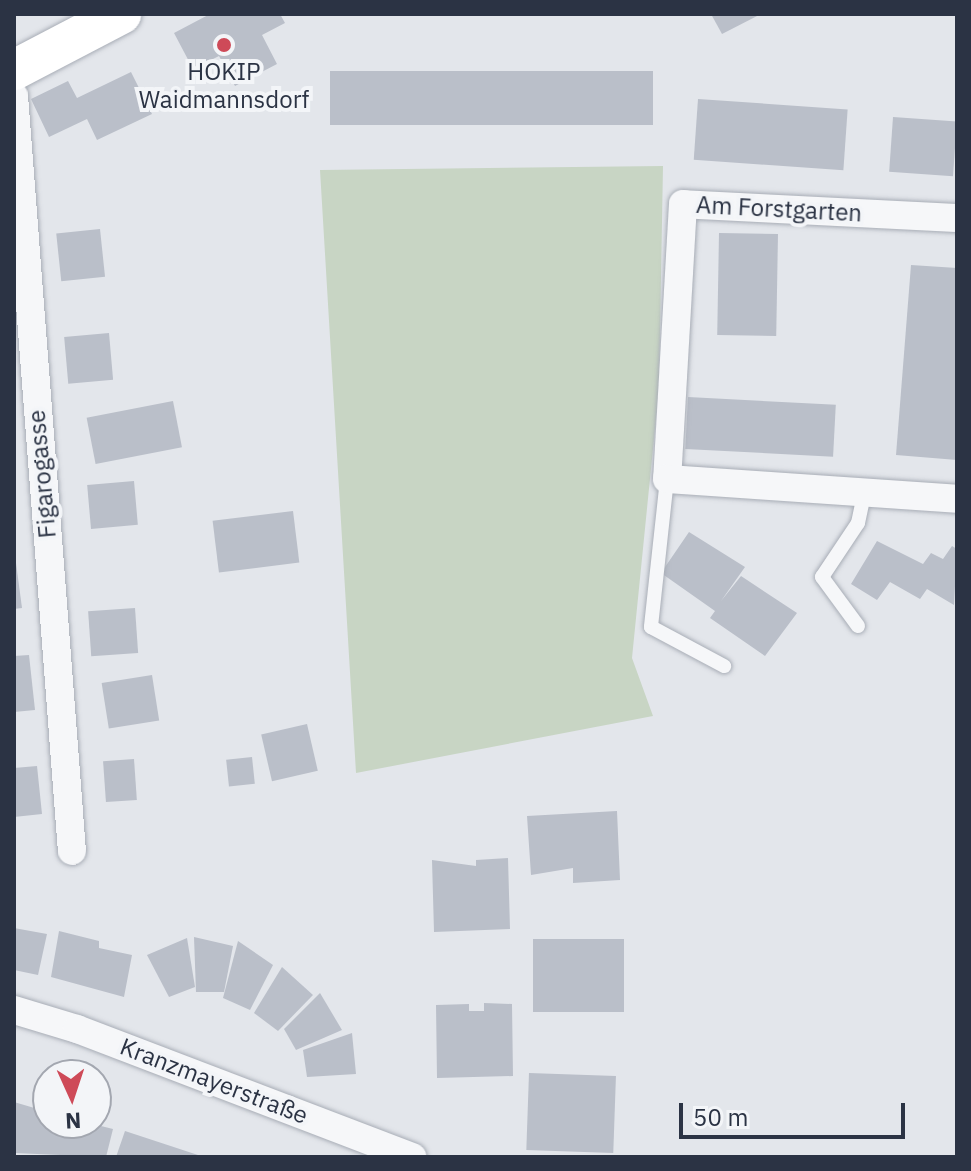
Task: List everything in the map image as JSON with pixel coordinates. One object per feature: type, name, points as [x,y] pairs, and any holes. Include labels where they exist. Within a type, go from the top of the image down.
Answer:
[{"type":"street","points":[[14,70],[121,14]]},
{"type":"street","name":"Figarogasse","points":[[14,96],[72,851]]},
{"type":"street","name":"Am Forstgarten","points":[[667,479],[683,204],[957,218]]},
{"type":"street","points":[[667,479],[957,499]]},
{"type":"street","name":"Kranzmayerstraße","points":[[14,1010],[77,1029],[412,1157]]},
{"type":"lane","name":"Am Forstgarten","points":[[667,479],[651,627],[724,666]]},
{"type":"lane","points":[[858,626],[822,577],[858,523],[864,494]]},
{"type":"green space","points":[[663,166],[659,389],[632,658],[653,716],[356,773],[320,170]]},
{"type":"building","name":"HOKIP Waidmannsdorf","points":[[210,14],[280,14],[285,23],[262,35],[277,64],[235,86],[219,56],[193,69],[174,33]]},
{"type":"building","points":[[711,14],[761,14],[722,34]]},
{"type":"building","points":[[330,71],[653,71],[653,125],[330,125]]},
{"type":"building","points":[[131,72],[152,114],[97,140],[87,119],[49,137],[31,99],[68,81],[77,98]]},
{"type":"building","points":[[698,99],[848,109],[843,170],[694,160]]},
{"type":"building","points":[[893,117],[957,121],[953,176],[889,172]]},
{"type":"building","points":[[100,229],[105,277],[61,281],[56,234]]},
{"type":"building","points":[[719,233],[778,234],[776,336],[717,335]]},
{"type":"building","points":[[911,265],[957,268],[957,460],[896,455]]},
{"type":"building","points":[[109,333],[113,380],[68,384],[64,337]]},
{"type":"building","points":[[688,397],[836,405],[833,457],[685,449]]},
{"type":"building","points":[[173,401],[182,447],[96,464],[87,418]]},
{"type":"building","points":[[134,481],[138,525],[91,529],[87,485]]},
{"type":"building","points":[[293,511],[299,563],[219,572],[213,521]]},
{"type":"building","points":[[689,532],[745,567],[721,601],[741,576],[797,613],[765,656],[710,618],[715,611],[661,573]]},
{"type":"building","points":[[877,541],[923,564],[931,553],[943,559],[952,546],[957,549],[954,605],[927,589],[920,599],[890,582],[877,600],[851,584]]},
{"type":"building","points":[[14,548],[22,608],[14,609]]},
{"type":"building","points":[[135,608],[138,653],[91,656],[88,611]]},
{"type":"building","points":[[29,655],[35,710],[14,712],[14,656]]},
{"type":"building","points":[[152,675],[159,720],[109,728],[102,683]]},
{"type":"building","points":[[307,724],[318,771],[272,781],[261,735]]},
{"type":"building","points":[[252,757],[255,784],[229,787],[226,760]]},
{"type":"building","points":[[134,759],[137,800],[106,802],[103,761]]},
{"type":"building","points":[[37,766],[42,814],[14,817],[14,768]]},
{"type":"building","points":[[617,811],[620,880],[573,883],[573,868],[531,875],[527,816]]},
{"type":"building","points":[[508,858],[510,929],[434,932],[432,860],[476,866],[476,860]]},
{"type":"building","points":[[14,928],[47,934],[38,975],[14,970]]},
{"type":"building","points":[[59,931],[99,941],[99,948],[132,955],[124,997],[51,977]]},
{"type":"building","points":[[194,937],[233,946],[224,992],[196,992]]},
{"type":"building","points":[[187,938],[195,987],[169,997],[147,955]]},
{"type":"building","points":[[533,939],[624,939],[624,1012],[533,1012]]},
{"type":"building","points":[[238,941],[273,965],[250,1010],[223,998]]},
{"type":"building","points":[[282,967],[313,995],[278,1031],[254,1013]]},
{"type":"building","points":[[320,993],[342,1030],[296,1050],[284,1029]]},
{"type":"building","points":[[484,1003],[512,1004],[513,1076],[437,1078],[436,1005],[469,1004],[469,1011],[484,1011]]},
{"type":"building","points":[[352,1033],[356,1074],[307,1077],[303,1050]]},
{"type":"building","points":[[529,1073],[616,1076],[613,1153],[526,1150]]},
{"type":"building","points":[[14,1102],[32,1107],[32,1139],[110,1139],[106,1157],[14,1153]]},
{"type":"building","points":[[125,1131],[201,1156],[201,1157],[116,1157]]},
{"type":"place","name":"HOKIP Waidmannsdorf","points":[[224,45]]}]
